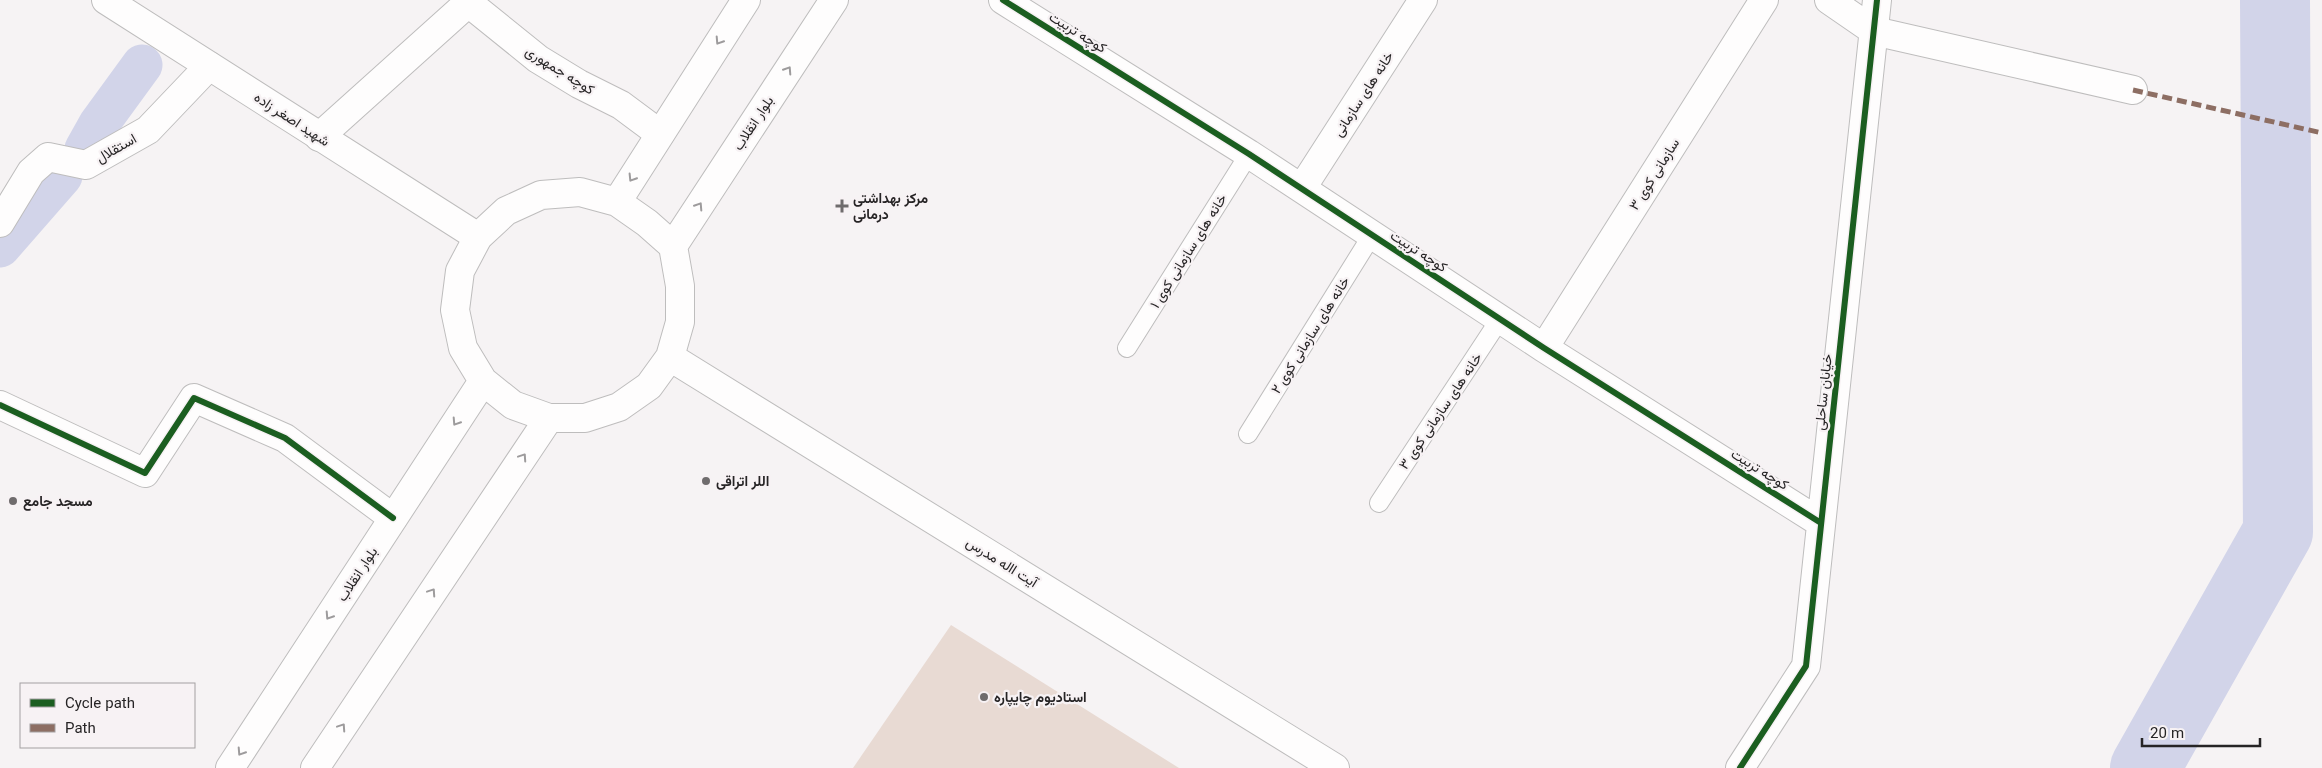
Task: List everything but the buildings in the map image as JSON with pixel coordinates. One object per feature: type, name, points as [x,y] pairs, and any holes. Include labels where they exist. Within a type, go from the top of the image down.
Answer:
[{"type":"street","name":"شهید اصغر زاده","points":[[106,0],[134,8],[209,66],[478,237]]},
{"type":"street","points":[[617,202],[746,0]]},
{"type":"street","name":"بلوار انقلاب","points":[[672,246],[834,0]]},
{"type":"street","name":"کوچه تربیت","points":[[1003,0],[1249,154],[1544,348],[1821,523]]},
{"type":"street","name":"خانه های سازمانی","points":[[1302,188],[1424,0]]},
{"type":"street","name":"سازمانی کوی ۳","points":[[1544,348],[1764,0]]},
{"type":"street","points":[[1829,0],[1874,31],[2133,90]]},
{"type":"street","name":"خیابان ساحلی","points":[[1740,768],[1806,666],[1877,0]]},
{"type":"street","points":[[319,137],[467,1]]},
{"type":"street","name":"کوچه جمهوری","points":[[467,1],[538,59],[579,84],[621,106],[660,134]]},
{"type":"street","name":"استقلال","points":[[0,223],[31,172],[48,157],[86,165],[148,130],[209,66]]},
{"type":"street","points":[[580,192],[617,202],[647,223],[672,246],[680,286],[680,322],[670,357],[649,386],[620,407],[585,418],[549,418],[513,405],[483,381],[463,348],[455,310],[460,271],[478,237],[506,211],[541,195],[580,192]]},
{"type":"street","name":"آیت االه مدرس","points":[[670,357],[1335,768]]},
{"type":"street","name":"بلوار انقلاب","points":[[230,768],[483,381]]},
{"type":"street","points":[[0,405],[144,473],[194,398],[285,438],[393,518]]},
{"type":"street","points":[[315,768],[549,418]]},
{"type":"lane","name":"خانه های سازمانی کوی ۱","points":[[1127,348],[1249,154]]},
{"type":"lane","name":"خانه های سازمانی کوی ۲","points":[[1248,434],[1372,235]]},
{"type":"lane","name":"خانه های سازمانی کوی ۳","points":[[1379,503],[1500,319]]},
{"type":"shaded area","name":"استادیوم چایپاره","points":[[951,625],[1179,768],[853,768]]},
{"type":"waterway","points":[[2145,768],[2278,532],[2275,0]]},
{"type":"waterway","points":[[85,149],[99,124],[142,65]]},
{"type":"waterway","points":[[0,247],[62,176]]},
{"type":"marked path","points":[[2133,90],[2322,133]]},
{"type":"cycle path","points":[[1003,0],[1249,154],[1544,348],[1821,523]]},
{"type":"cycle path","points":[[1740,768],[1806,666],[1877,0]]},
{"type":"cycle path","points":[[0,405],[145,473],[194,398],[285,438],[393,518]]},
{"type":"place","name":"مرکز بهداشتی درمانی","points":[[842,206]]},
{"type":"place","name":"اللر اتراقی","points":[[706,481]]},
{"type":"place","name":"مسجد جامع","points":[[13,501]]},
{"type":"place","name":"استادیوم چایپاره","points":[[984,697]]}]
